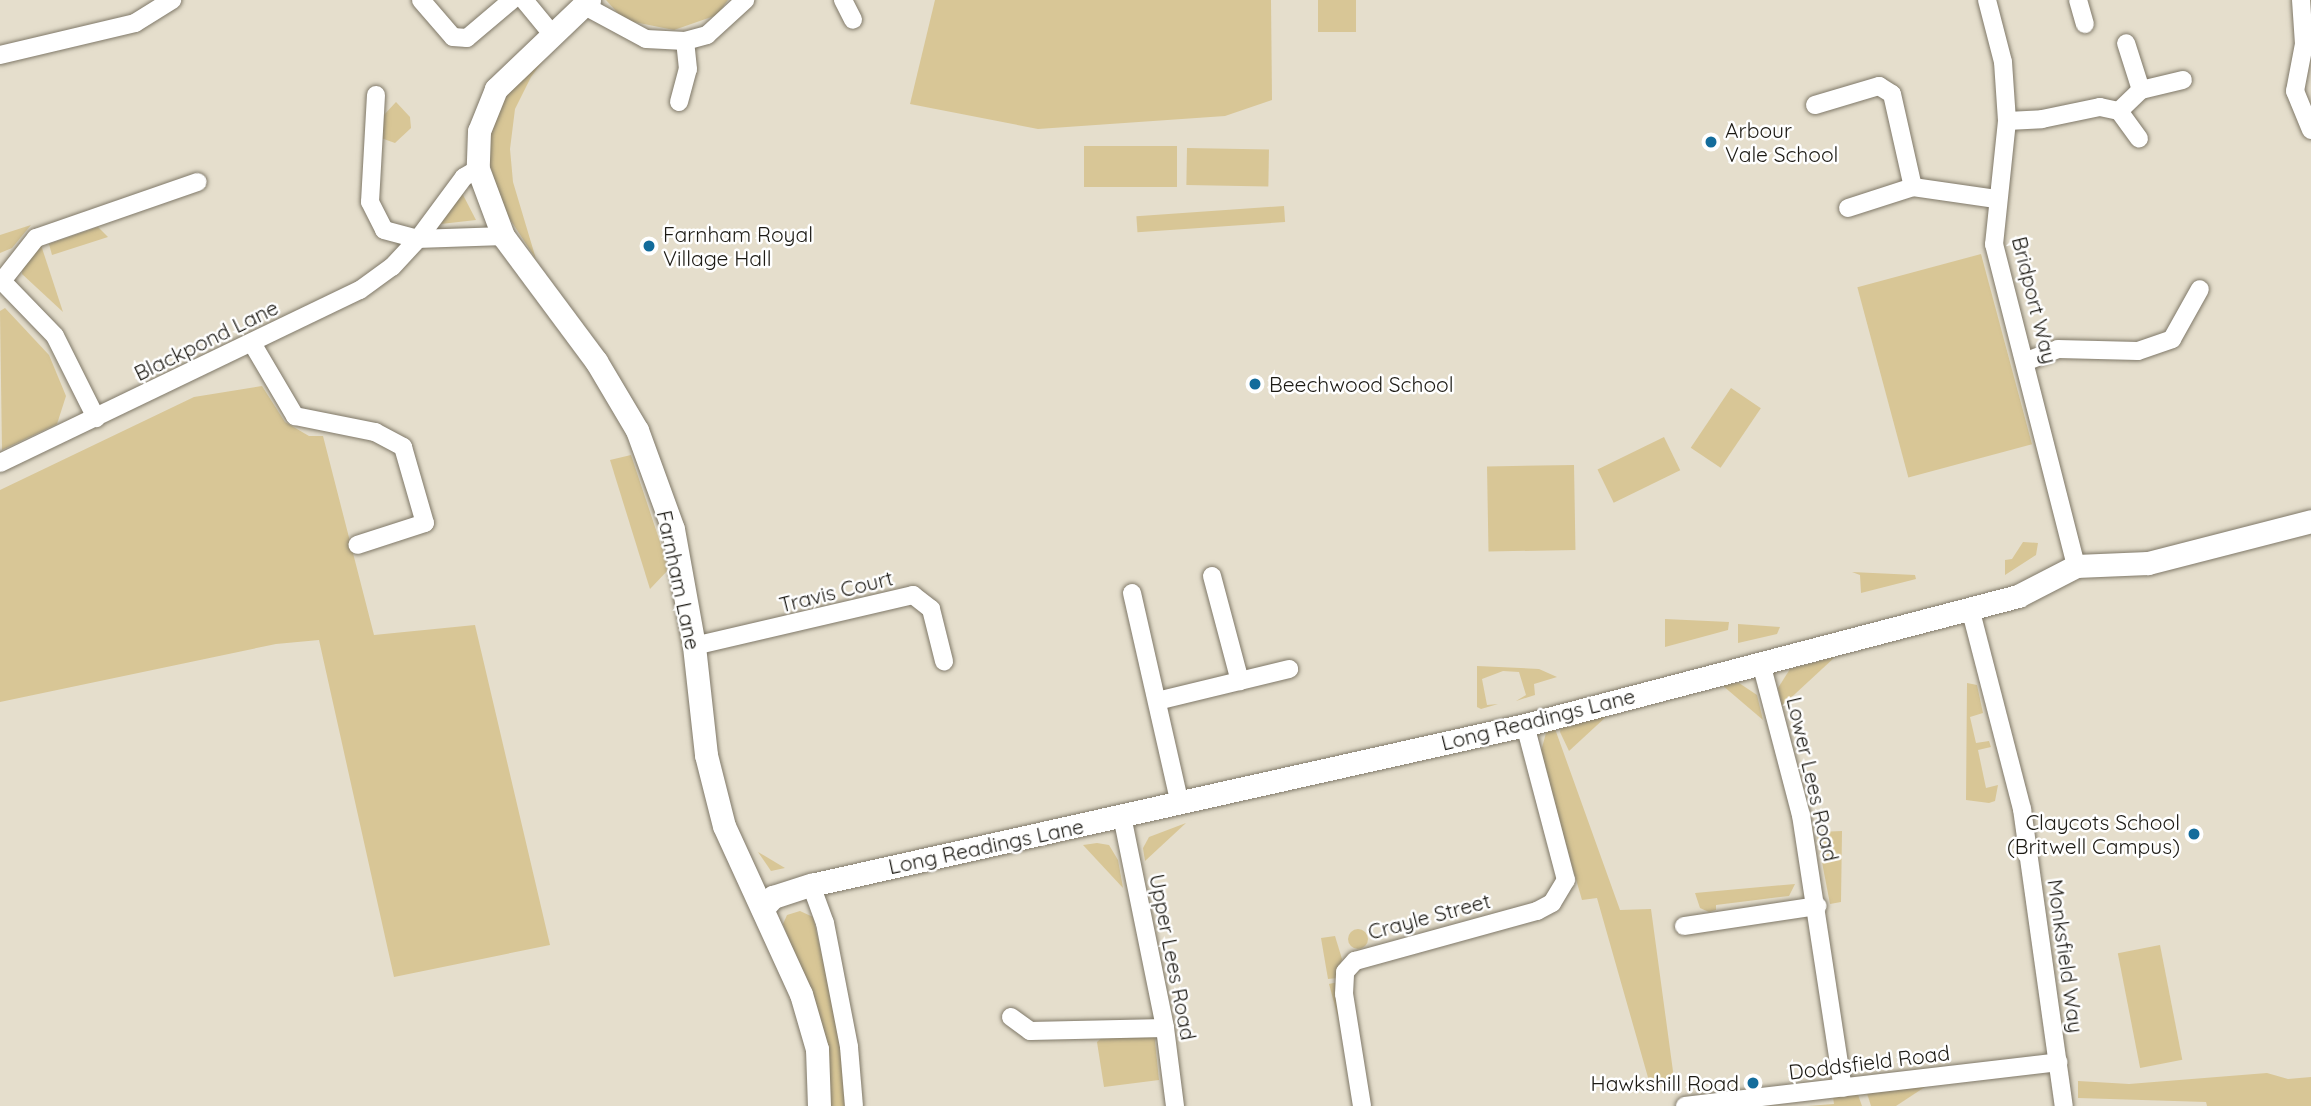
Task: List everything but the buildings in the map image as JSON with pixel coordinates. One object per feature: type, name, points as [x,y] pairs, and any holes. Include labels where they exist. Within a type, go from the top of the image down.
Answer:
[{"type":"street","points":[[0,55],[135,23],[172,0]]},
{"type":"street","points":[[421,0],[453,37],[467,38],[512,0]]},
{"type":"street","points":[[524,0],[552,34]]},
{"type":"street","points":[[587,3],[646,39],[685,41],[707,35],[745,0]]},
{"type":"street","points":[[844,0],[853,20]]},
{"type":"street","name":"Bridport Way","points":[[1987,0],[2003,62],[2007,121],[1996,199],[1994,244],[2027,361],[2076,566]]},
{"type":"street","points":[[2078,0],[2085,24]]},
{"type":"street","points":[[2301,0],[2308,42],[2295,91],[2311,130]]},
{"type":"street","name":"Farnham Lane","points":[[587,3],[496,89],[479,131],[478,169],[503,236],[596,361],[637,430],[673,529],[694,646],[706,755],[724,825],[804,1005],[817,1049],[819,1106]]},
{"type":"street","points":[[679,102],[688,69],[685,41]]},
{"type":"street","points":[[2126,43],[2141,90]]},
{"type":"street","points":[[2119,111],[2141,90],[2182,80]]},
{"type":"street","points":[[1815,105],[1879,86],[1892,94],[1913,187]]},
{"type":"street","points":[[376,95],[370,202],[384,230],[418,239],[503,236]]},
{"type":"street","points":[[2007,121],[2042,119],[2099,107],[2119,111],[2139,139]]},
{"type":"street","name":"Blackpond Lane","points":[[0,463],[360,290],[418,239],[464,177],[478,169]]},
{"type":"street","points":[[96,418],[55,336],[1,280],[36,238],[198,182]]},
{"type":"street","points":[[1848,208],[1913,187],[1996,199]]},
{"type":"street","points":[[2027,361],[2058,349],[2138,351],[2172,340],[2182,305],[2200,289]]},
{"type":"street","points":[[252,343],[295,416],[375,432],[403,447],[425,523],[357,545]]},
{"type":"street","name":"Long Readings Lane","points":[[763,908],[773,897],[811,884],[1122,817],[1525,725],[2018,596],[2076,566],[2148,563],[2311,521]]},
{"type":"street","points":[[1212,576],[1240,681]]},
{"type":"street","points":[[1132,593],[1180,804]]},
{"type":"street","name":"Travis Court","points":[[694,646],[913,595],[931,610],[944,662]]},
{"type":"street","name":"Monksfield Way","points":[[1970,608],[2022,809],[2064,1106]]},
{"type":"street","name":"Lower Lees Road","points":[[1761,663],[1801,815],[1818,906],[1843,1087]]},
{"type":"street","points":[[1157,701],[1289,669]]},
{"type":"street","name":"Crayle Street","points":[[1362,1106],[1344,994],[1345,972],[1384,950],[1536,911],[1552,903],[1566,880],[1525,725]]},
{"type":"street","name":"Upper Lees Road","points":[[1122,817],[1165,1028],[1175,1106]]},
{"type":"street","points":[[811,884],[825,923],[849,1047],[854,1106]]},
{"type":"street","points":[[1684,926],[1818,906]]},
{"type":"street","points":[[1011,1017],[1030,1031],[1165,1028]]},
{"type":"street","name":"Doddsfield Road","points":[[1685,1106],[2058,1062]]},
{"type":"shaded area","points":[[606,0],[728,0],[717,15],[674,30],[624,20]]},
{"type":"shaded area","points":[[935,0],[1271,0],[1272,100],[1225,116],[1038,129],[910,104]]},
{"type":"shaded area","points":[[1318,0],[1356,0],[1356,32],[1318,32]]},
{"type":"shaded area","points":[[567,29],[531,77],[515,109],[510,149],[513,182],[536,259],[504,210],[487,156],[488,136],[503,96]]},
{"type":"shaded area","points":[[396,102],[410,117],[411,128],[395,143],[381,138],[383,116]]},
{"type":"shaded area","points":[[1084,146],[1177,146],[1177,187],[1084,187]]},
{"type":"shaded area","points":[[1187,148],[1269,149],[1268,186],[1186,185]]},
{"type":"shaded area","points":[[462,193],[476,220],[441,224]]},
{"type":"shaded area","points":[[1284,206],[1285,222],[1137,232],[1136,216]]},
{"type":"shaded area","points":[[31,225],[12,248],[0,253],[0,235]]},
{"type":"shaded area","points":[[98,227],[108,237],[52,255],[49,244]]},
{"type":"shaded area","points":[[40,242],[63,312],[22,274],[23,261]]},
{"type":"shaded area","points":[[1981,254],[2032,444],[1908,477],[1857,287]]},
{"type":"shaded area","points":[[5,308],[49,355],[66,396],[57,424],[2,450],[0,311]]},
{"type":"shaded area","points":[[262,386],[285,422],[309,436],[323,436],[374,635],[475,625],[550,945],[394,977],[319,640],[276,644],[0,702],[0,490],[194,397]]},
{"type":"shaded area","points":[[1731,388],[1761,408],[1721,468],[1691,448]]},
{"type":"shaded area","points":[[1664,437],[1680,470],[1614,503],[1597,469]]},
{"type":"shaded area","points":[[631,455],[669,569],[650,589],[610,460]]},
{"type":"shaded area","points":[[1574,465],[1575,550],[1488,552],[1487,467]]},
{"type":"shaded area","points":[[2023,542],[2038,543],[2036,555],[2005,575],[2005,560],[2012,559]]},
{"type":"shaded area","points":[[1852,572],[1915,575],[1916,579],[1861,593],[1860,575]]},
{"type":"shaded area","points":[[1665,619],[1729,622],[1728,630],[1665,647]]},
{"type":"shaded area","points":[[1738,624],[1780,627],[1777,634],[1738,643]]},
{"type":"shaded area","points":[[1835,657],[1782,706],[1778,688],[1790,669]]},
{"type":"shaded area","points":[[1477,666],[1539,669],[1557,677],[1534,684],[1535,695],[1516,701],[1526,695],[1519,672],[1503,671],[1482,679],[1487,705],[1498,704],[1481,709],[1477,707]]},
{"type":"shaded area","points":[[1739,683],[1757,695],[1763,720],[1722,685]]},
{"type":"shaded area","points":[[1967,683],[1977,685],[1983,713],[1970,717],[1976,743],[1989,741],[1991,747],[1978,750],[1986,788],[1998,785],[1995,801],[1989,803],[1966,800]]},
{"type":"shaded area","points":[[1604,712],[1608,715],[1569,751],[1560,732],[1562,724]]},
{"type":"shaded area","points":[[1554,726],[1620,910],[1651,909],[1675,1086],[1651,1088],[1597,898],[1582,900],[1540,755],[1546,733]]},
{"type":"shaded area","points":[[1186,823],[1145,861],[1143,848],[1149,837]]},
{"type":"shaded area","points":[[1842,831],[1841,902],[1830,904],[1817,836],[1819,832]]},
{"type":"shaded area","points":[[1083,845],[1109,845],[1118,860],[1123,888]]},
{"type":"shaded area","points":[[758,852],[785,868],[771,871]]},
{"type":"shaded area","points":[[1795,884],[1789,896],[1716,905],[1716,910],[1709,912],[1700,908],[1695,893]]},
{"type":"shaded area","points":[[800,911],[813,917],[839,1031],[851,1106],[831,1106],[819,1017],[783,924],[787,915]]},
{"type":"shaded area","points":[[1354,929],[1362,929],[1368,939],[1362,949],[1354,949],[1348,943],[1348,935]]},
{"type":"shaded area","points":[[1335,936],[1342,959],[1337,978],[1328,979],[1321,938]]},
{"type":"shaded area","points":[[2160,945],[2182,1060],[2140,1068],[2118,953]]},
{"type":"shaded area","points":[[1338,982],[1345,1043],[1329,984]]},
{"type":"shaded area","points":[[1154,1032],[1159,1080],[1104,1087],[1097,1042],[1106,1034]]},
{"type":"shaded area","points":[[2267,1073],[2288,1079],[2311,1077],[2311,1106],[2207,1106],[2206,1102],[2078,1098],[2078,1081],[2129,1084]]},
{"type":"shaded area","points":[[1931,1083],[1896,1106],[1871,1106],[1865,1087]]},
{"type":"shaded area","points":[[1855,1086],[1862,1106],[1807,1106],[1834,1104],[1832,1089]]},
{"type":"place","name":"Arbour Vale School","points":[[1711,142]]},
{"type":"place","name":"Farnham Royal Village Hall","points":[[649,246]]},
{"type":"place","name":"Beechwood School","points":[[1255,384]]},
{"type":"place","name":"Claycots School (Britwell Campus)","points":[[2194,834]]},
{"type":"place","name":"Hawkshill Road","points":[[1753,1083]]}]
